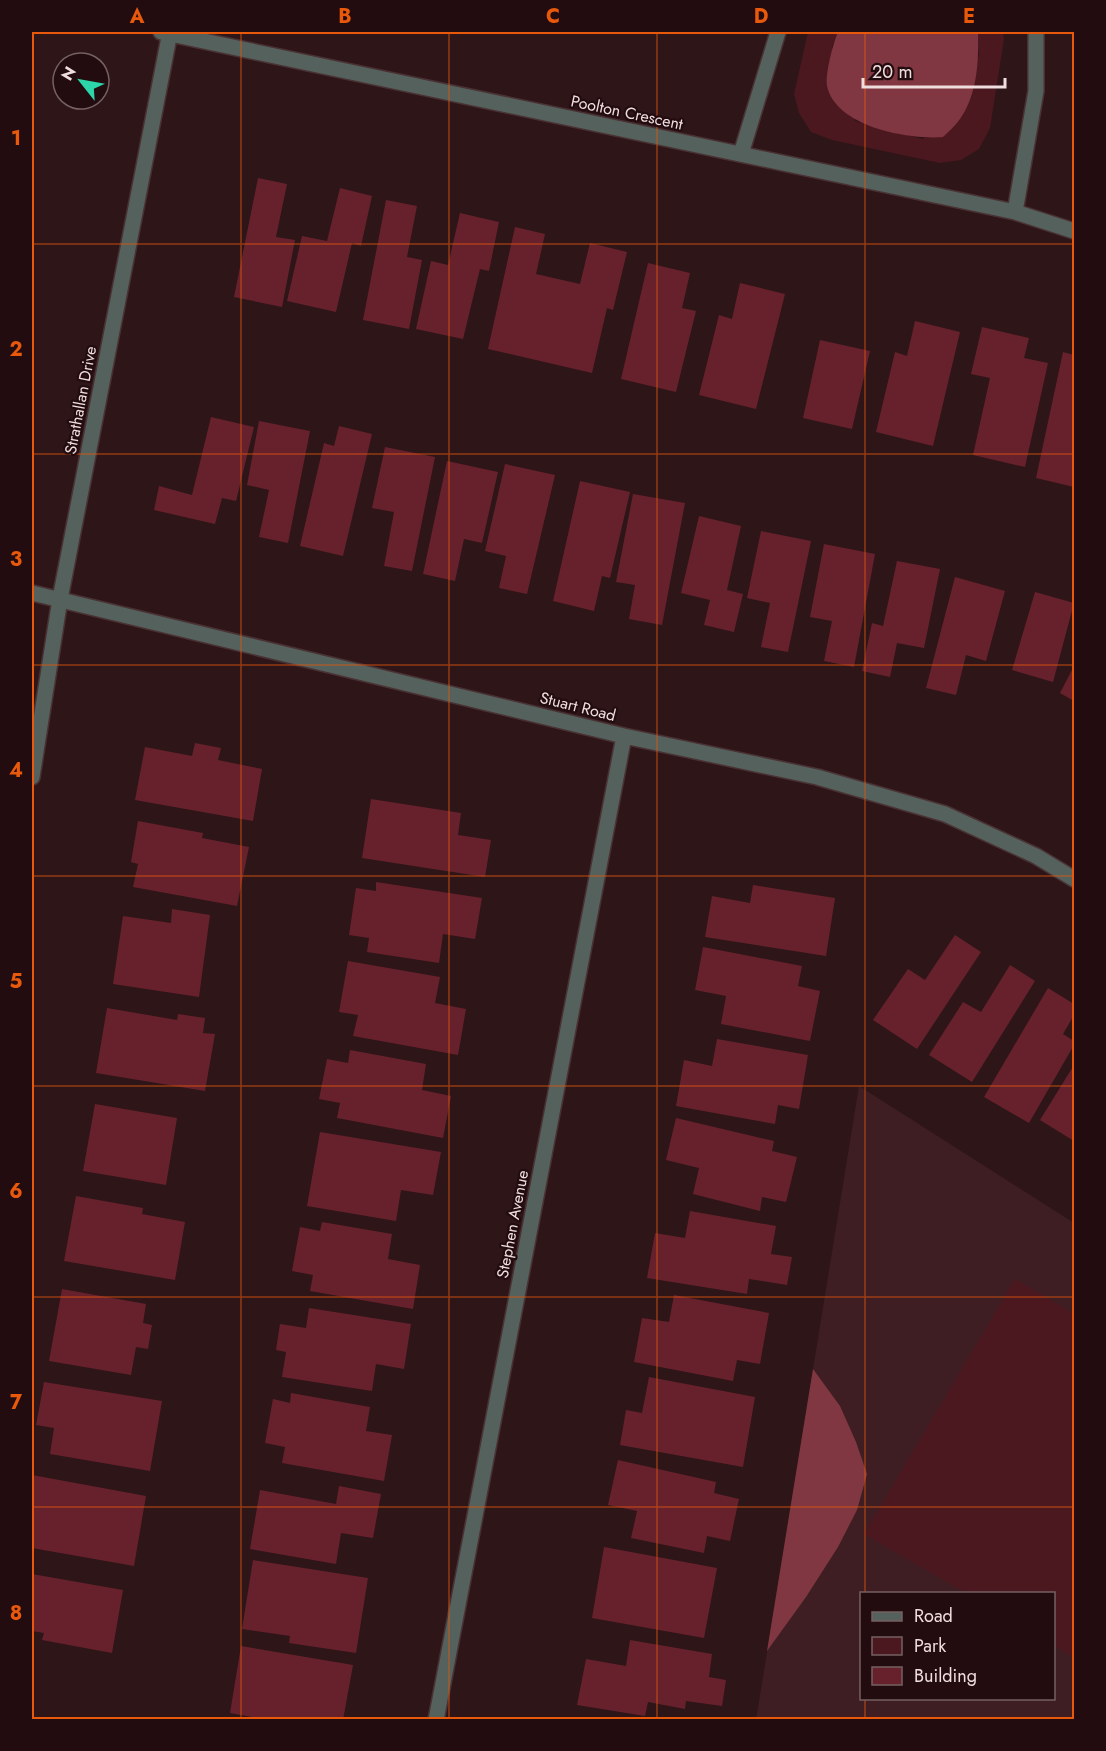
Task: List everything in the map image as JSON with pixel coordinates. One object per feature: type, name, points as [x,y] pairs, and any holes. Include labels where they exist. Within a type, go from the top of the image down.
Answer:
[{"type":"street","name":"Poolton Crescent","points":[[167,32],[1015,212],[1074,231]]},
{"type":"street","name":"Strathallan Drive","points":[[32,777],[60,599],[167,32]]},
{"type":"street","points":[[741,154],[778,32]]},
{"type":"street","points":[[1015,212],[1036,91],[1036,32]]},
{"type":"street","name":"Stuart Road","points":[[32,593],[624,736],[817,777],[945,814],[1036,856],[1074,879]]},
{"type":"street","name":"Stephen Avenue","points":[[436,1719],[624,736]]},
{"type":"shaded area","points":[[838,32],[978,32],[976,77],[966,110],[943,137],[894,133],[859,121],[844,112],[833,100],[827,86],[830,59]]},
{"type":"shaded area","points":[[859,1086],[1074,1223],[1074,1719],[756,1720]]},
{"type":"shaded area","points":[[813,1369],[840,1406],[867,1474],[857,1510],[838,1547],[767,1651]]},
{"type":"green space","points":[[808,32],[838,32],[832,47],[855,121],[923,139],[979,56],[978,32],[1003,32],[1004,39],[990,128],[979,149],[961,160],[940,163],[832,140],[811,132],[799,113],[794,94]]},
{"type":"green space","points":[[1015,1279],[1074,1314],[1074,1658],[1055,1646],[1055,1592],[964,1592],[864,1534]]},
{"type":"building","points":[[258,178],[287,184],[276,237],[295,240],[282,307],[234,297]]},
{"type":"building","points":[[340,188],[372,196],[361,246],[352,243],[336,312],[287,301],[302,236],[327,241]]},
{"type":"building","points":[[386,200],[417,206],[407,257],[422,260],[409,329],[363,320]]},
{"type":"building","points":[[460,213],[499,222],[489,271],[480,269],[463,339],[416,329],[431,261],[448,265]]},
{"type":"building","points":[[515,227],[545,234],[536,274],[580,284],[590,243],[627,252],[613,310],[607,308],[592,373],[488,349]]},
{"type":"building","points":[[648,263],[690,273],[682,308],[696,311],[676,392],[621,379]]},
{"type":"building","points":[[740,283],[785,294],[756,409],[699,395],[719,315],[732,319]]},
{"type":"building","points":[[915,321],[960,332],[933,446],[876,432],[895,352],[907,356]]},
{"type":"building","points":[[982,327],[1029,338],[1024,358],[1048,363],[1025,467],[973,455],[990,378],[971,374]]},
{"type":"building","points":[[820,340],[870,351],[852,429],[803,418]]},
{"type":"building","points":[[1063,352],[1074,355],[1074,487],[1036,478]]},
{"type":"building","points":[[211,417],[254,427],[236,501],[222,498],[215,524],[154,510],[159,486],[192,495]]},
{"type":"building","points":[[259,421],[310,431],[288,543],[259,537],[269,490],[247,485]]},
{"type":"building","points":[[339,426],[372,434],[343,556],[300,546],[324,443],[334,446]]},
{"type":"building","points":[[385,447],[435,457],[412,571],[384,566],[394,512],[372,508]]},
{"type":"building","points":[[447,461],[498,472],[482,543],[464,539],[455,581],[423,574]]},
{"type":"building","points":[[505,464],[555,475],[527,594],[499,588],[506,556],[485,551]]},
{"type":"building","points":[[580,481],[630,492],[610,578],[602,576],[594,611],[553,601]]},
{"type":"building","points":[[633,494],[685,503],[662,625],[629,619],[635,585],[616,582]]},
{"type":"building","points":[[699,516],[741,526],[727,590],[743,594],[734,632],[704,625],[710,600],[681,593]]},
{"type":"building","points":[[761,531],[811,541],[788,652],[761,647],[770,603],[747,598]]},
{"type":"building","points":[[824,544],[875,554],[854,667],[824,661],[832,621],[810,617]]},
{"type":"building","points":[[897,561],[940,569],[924,648],[897,643],[890,677],[862,671],[872,623],[883,626]]},
{"type":"building","points":[[955,577],[1005,591],[986,661],[966,655],[956,695],[926,688]]},
{"type":"building","points":[[1035,592],[1074,603],[1053,682],[1012,670]]},
{"type":"building","points":[[1074,666],[1074,701],[1060,693]]},
{"type":"building","points":[[195,743],[221,748],[218,760],[262,769],[253,821],[135,800],[145,747],[192,756]]},
{"type":"building","points":[[371,799],[461,813],[458,835],[491,840],[485,877],[362,858]]},
{"type":"building","points":[[138,821],[203,833],[202,838],[249,847],[237,906],[133,887],[138,864],[131,862]]},
{"type":"building","points":[[376,882],[482,898],[475,939],[443,934],[439,963],[367,952],[369,938],[349,935],[356,888],[376,891]]},
{"type":"building","points":[[753,885],[835,898],[826,956],[705,937],[712,896],[750,903]]},
{"type":"building","points":[[172,909],[210,915],[199,997],[113,984],[123,916],[171,923]]},
{"type":"building","points":[[955,935],[981,952],[917,1049],[873,1020],[908,969],[925,980]]},
{"type":"building","points":[[703,947],[802,966],[798,986],[820,991],[810,1041],[721,1024],[726,996],[695,990]]},
{"type":"building","points":[[348,961],[440,977],[435,1003],[466,1009],[458,1055],[353,1036],[358,1015],[339,1012]]},
{"type":"building","points":[[1010,965],[1035,981],[972,1082],[929,1055],[963,1002],[981,1012]]},
{"type":"building","points":[[1048,988],[1074,1004],[1074,1015],[1063,1034],[1074,1041],[1074,1045],[1029,1123],[984,1097]]},
{"type":"building","points":[[107,1008],[177,1020],[178,1014],[205,1018],[203,1033],[215,1034],[205,1091],[96,1073]]},
{"type":"building","points":[[717,1039],[808,1055],[799,1109],[778,1105],[775,1124],[676,1106],[684,1060],[712,1066]]},
{"type":"building","points":[[350,1050],[426,1064],[422,1090],[451,1096],[443,1138],[337,1118],[340,1103],[319,1099],[327,1059],[348,1063]]},
{"type":"building","points":[[1074,1065],[1074,1141],[1040,1120]]},
{"type":"building","points":[[95,1104],[177,1118],[166,1185],[83,1171]]},
{"type":"building","points":[[676,1118],[774,1141],[772,1151],[797,1157],[786,1202],[762,1197],[760,1211],[693,1194],[699,1168],[666,1160]]},
{"type":"building","points":[[320,1132],[441,1152],[433,1195],[401,1190],[396,1221],[307,1206]]},
{"type":"building","points":[[76,1196],[143,1208],[142,1214],[185,1222],[175,1280],[64,1261]]},
{"type":"building","points":[[690,1211],[776,1226],[771,1254],[792,1257],[787,1285],[749,1279],[747,1294],[647,1278],[655,1233],[685,1238]]},
{"type":"building","points":[[322,1222],[392,1234],[388,1259],[420,1265],[413,1309],[310,1291],[313,1275],[292,1271],[300,1227],[320,1231]]},
{"type":"building","points":[[62,1289],[146,1304],[143,1323],[152,1325],[148,1349],[136,1347],[131,1375],[49,1361]]},
{"type":"building","points":[[674,1295],[769,1313],[760,1364],[737,1360],[733,1381],[634,1362],[642,1318],[669,1322]]},
{"type":"building","points":[[309,1308],[411,1324],[404,1369],[376,1364],[372,1391],[282,1377],[286,1352],[276,1350],[280,1324],[306,1328]]},
{"type":"building","points":[[649,1377],[755,1397],[743,1467],[620,1445],[626,1410],[642,1413]]},
{"type":"building","points":[[44,1382],[162,1401],[150,1471],[50,1454],[54,1428],[36,1425]]},
{"type":"building","points":[[291,1393],[370,1407],[366,1431],[392,1435],[384,1481],[282,1463],[285,1447],[265,1443],[273,1399],[290,1403]]},
{"type":"building","points":[[618,1460],[716,1482],[714,1493],[739,1499],[730,1541],[707,1536],[704,1553],[631,1538],[637,1511],[608,1505]]},
{"type":"building","points":[[32,1475],[146,1496],[134,1566],[32,1548]]},
{"type":"building","points":[[339,1486],[381,1494],[373,1538],[341,1533],[336,1564],[250,1549],[260,1490],[336,1504]]},
{"type":"building","points":[[604,1547],[717,1568],[704,1638],[592,1618]]},
{"type":"building","points":[[253,1560],[368,1578],[356,1653],[289,1643],[290,1636],[242,1629]]},
{"type":"building","points":[[32,1574],[123,1590],[112,1653],[42,1640],[44,1633],[32,1631]]},
{"type":"building","points":[[630,1640],[712,1654],[709,1677],[726,1680],[722,1706],[686,1701],[685,1709],[648,1702],[645,1716],[577,1705],[586,1659],[626,1666]]},
{"type":"building","points":[[241,1646],[353,1665],[343,1720],[268,1720],[230,1713]]}]
